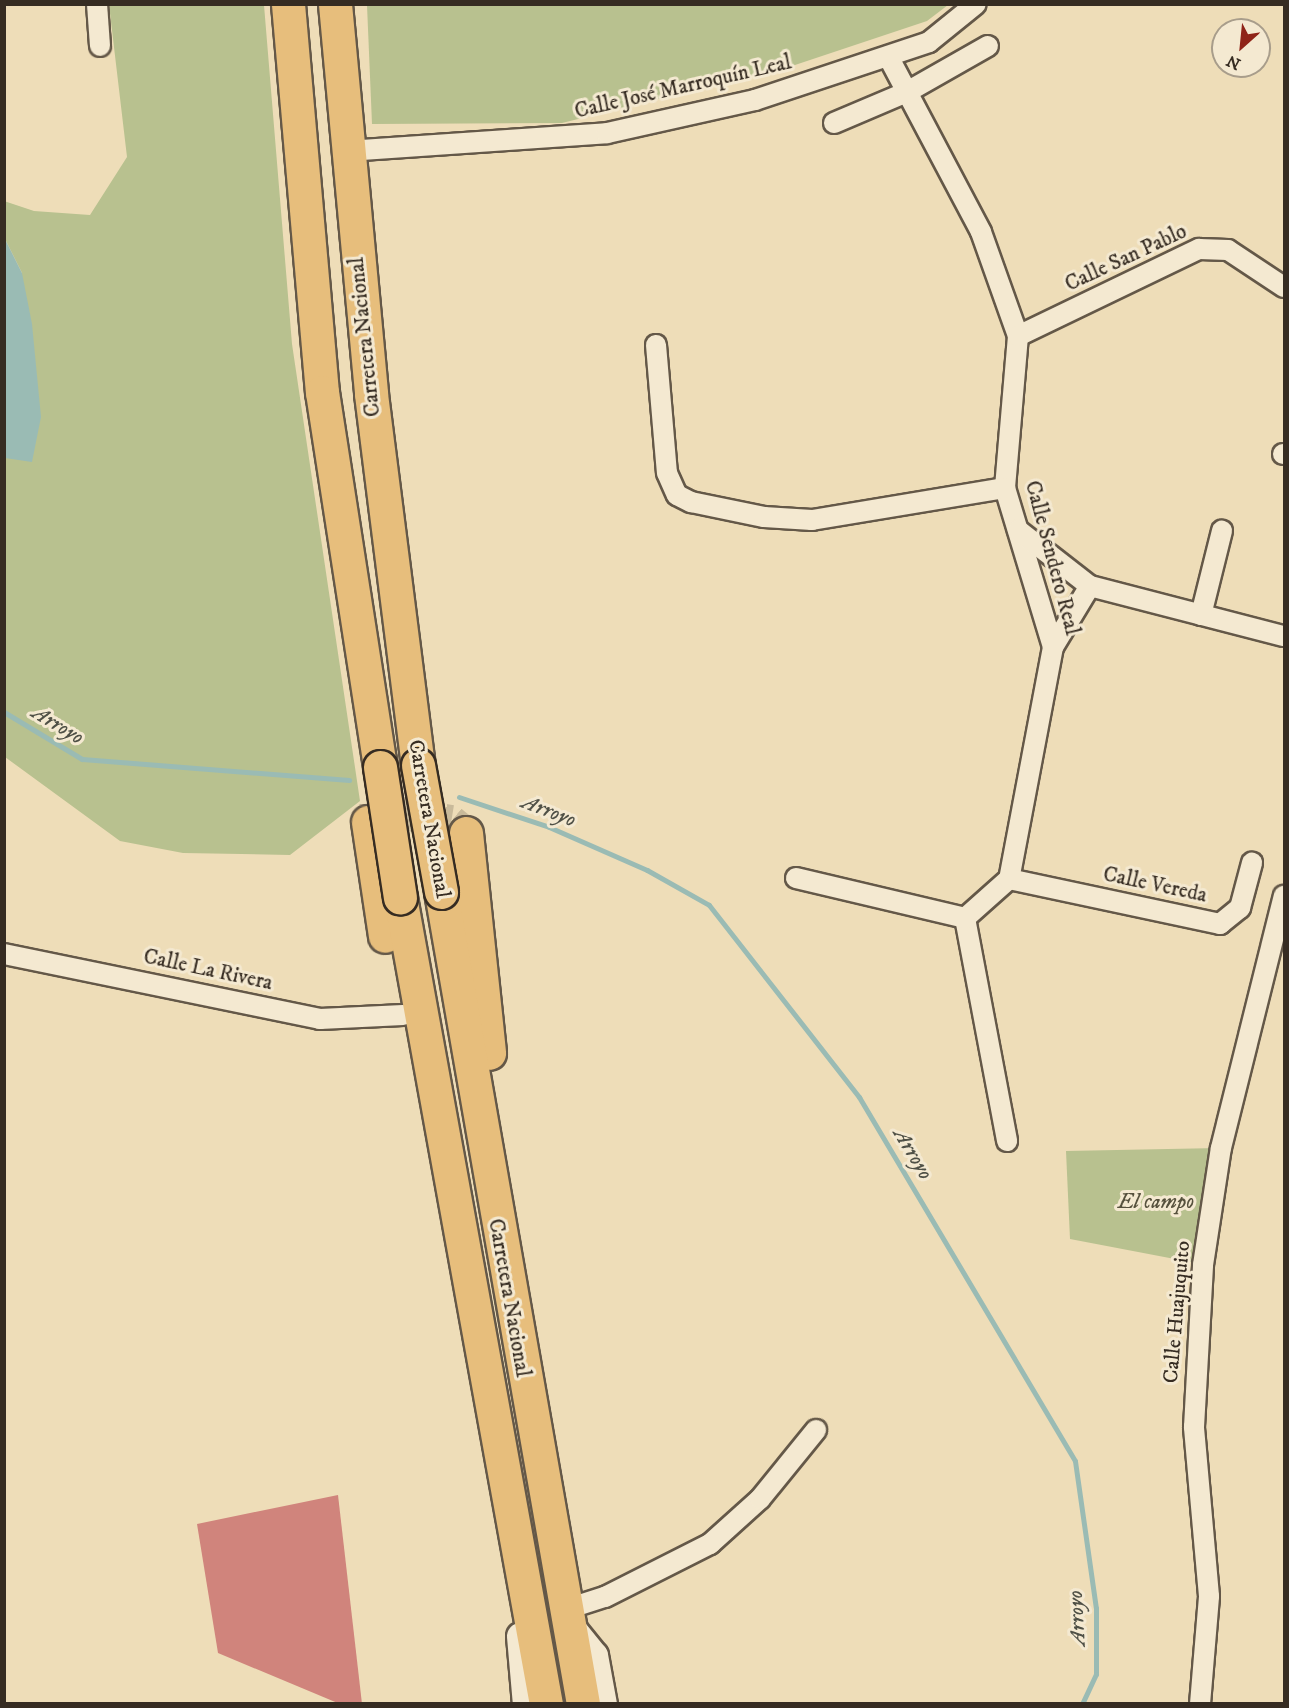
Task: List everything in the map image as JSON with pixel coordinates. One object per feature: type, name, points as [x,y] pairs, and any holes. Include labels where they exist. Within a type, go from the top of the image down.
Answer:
[{"type":"highway","name":"Carretera Nacional","points":[[288,4],[322,392],[400,897],[546,1704]]},
{"type":"highway","name":"Carretera Nacional","points":[[335,4],[346,151],[395,609],[418,765],[479,1124],[583,1704]]},
{"type":"highway","points":[[368,822],[403,1015],[433,1070]]},
{"type":"highway","points":[[466,833],[493,1082],[479,1124]]},
{"type":"main road","name":"Carretera Nacional","points":[[526,1704],[519,1619],[527,1594]]},
{"type":"main road","name":"Carretera Nacional","points":[[569,1618],[594,1655],[603,1704]]},
{"type":"street","points":[[97,4],[100,46]]},
{"type":"street","name":"Calle José Marroquín Leal","points":[[346,151],[607,133],[755,100],[889,58],[929,42],[976,4]]},
{"type":"street","points":[[834,123],[907,92],[988,46]]},
{"type":"street","name":"Calle Sendero Real","points":[[889,58],[981,232],[1018,336],[1005,488],[1053,647],[1009,879]]},
{"type":"street","name":"Calle San Pablo","points":[[1018,336],[1199,249],[1228,250],[1284,287]]},
{"type":"street","points":[[656,345],[667,473],[677,495],[692,502],[764,518],[812,520],[1005,488]]},
{"type":"street","points":[[1018,530],[1089,586],[1284,636]]},
{"type":"street","points":[[1201,615],[1222,531]]},
{"type":"street","points":[[1053,647],[1089,586]]},
{"type":"street","name":"Calle Vereda","points":[[1009,879],[1221,924],[1240,908],[1252,863]]},
{"type":"street","points":[[796,878],[965,918]]},
{"type":"street","points":[[965,918],[1009,879]]},
{"type":"street","name":"Calle Huajuquito","points":[[1200,1704],[1209,1596],[1194,1427],[1203,1265],[1221,1148],[1284,896]]},
{"type":"street","points":[[965,918],[1008,1141]]},
{"type":"street","name":"Calle La Rivera","points":[[4,954],[320,1019],[403,1015]]},
{"type":"street","points":[[569,1618],[605,1597],[710,1544],[760,1500],[816,1430]]},
{"type":"green space","points":[[367,4],[948,5],[927,21],[792,66],[562,123],[372,124]]},
{"type":"green space","points":[[109,5],[264,5],[292,344],[360,801],[290,855],[183,853],[120,841],[5,757],[4,416],[22,273],[5,239],[4,201],[34,211],[90,215],[127,157]]},
{"type":"green space","name":"El campo","points":[[1219,1148],[1201,1264],[1070,1239],[1066,1151]]},
{"type":"water","points":[[5,239],[22,273],[32,324],[41,417],[32,462],[5,458]]},
{"type":"building","points":[[338,1495],[362,1704],[340,1704],[218,1653],[197,1524]]},
{"type":"waterway","name":"Arroyo","points":[[4,712],[82,759],[349,780]]},
{"type":"waterway","name":"Arroyo","points":[[459,797],[549,827],[647,870],[709,905],[859,1097],[1075,1461],[1096,1608],[1096,1674],[1082,1704]]},
{"type":"tunnel","points":[[368,822],[374,812],[396,812],[451,821],[466,833]]}]
